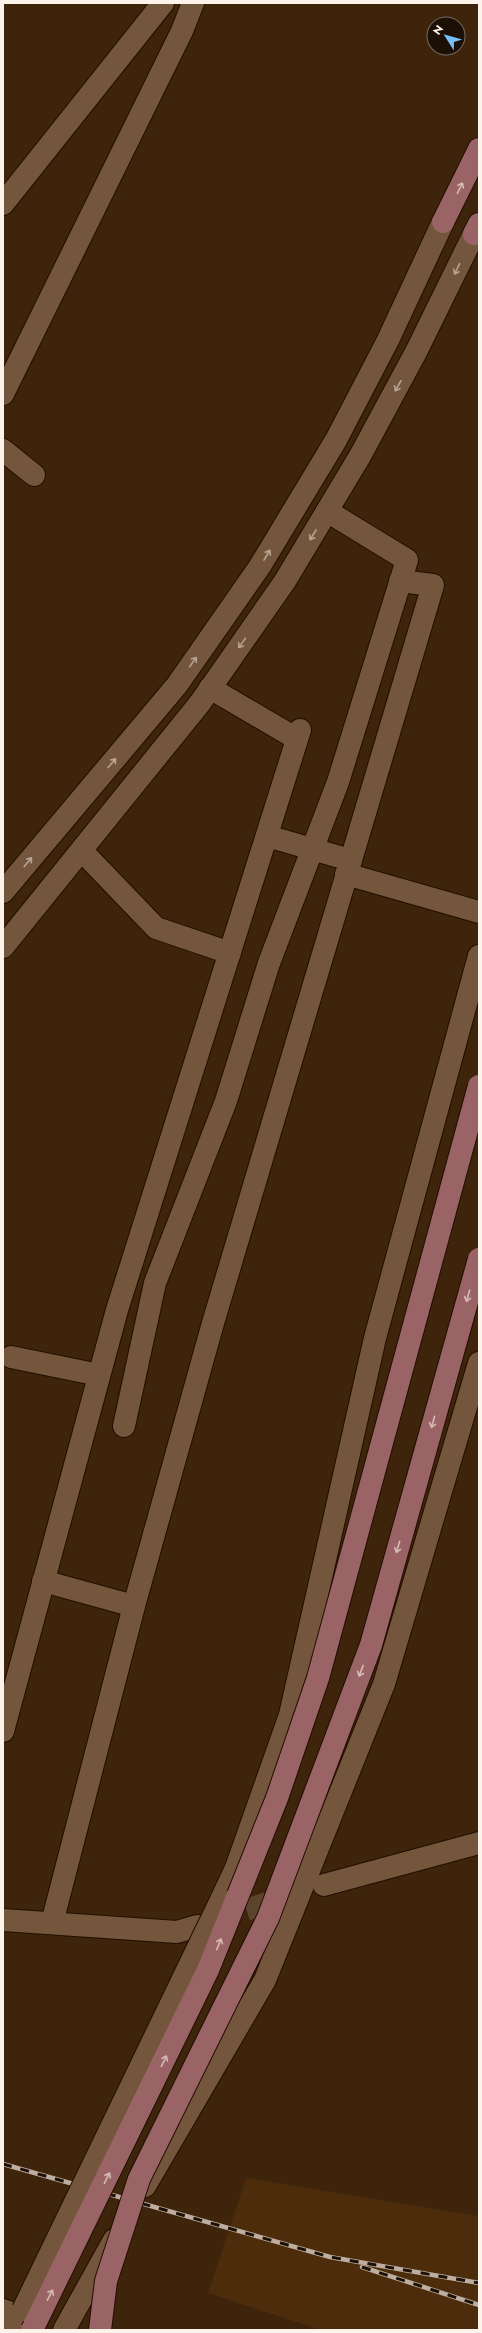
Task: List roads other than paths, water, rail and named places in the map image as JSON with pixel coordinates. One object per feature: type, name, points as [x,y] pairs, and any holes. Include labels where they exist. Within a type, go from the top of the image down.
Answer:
[{"type":"main road","points":[[443,222],[479,149]]},
{"type":"main road","points":[[18,2319],[208,1970],[277,1798],[318,1678],[479,1086]]},
{"type":"main road","points":[[100,2330],[106,2281],[139,2179],[268,1918],[371,1644],[479,1259]]},
{"type":"street","points":[[3,204],[163,3]]},
{"type":"street","points":[[3,394],[182,31],[193,3]]},
{"type":"street","points":[[3,892],[176,686],[260,566],[336,440],[388,340],[443,222]]},
{"type":"street","points":[[3,946],[82,851],[210,688],[286,581],[416,352],[477,230]]},
{"type":"street","points":[[3,450],[34,475]]},
{"type":"street","points":[[124,1426],[155,1283],[226,1101],[269,963],[338,782],[406,560],[327,511]]},
{"type":"street","points":[[52,1923],[134,1606],[213,1323],[280,1104],[348,867],[433,586],[400,581]]},
{"type":"street","points":[[3,1731],[117,1310],[299,735],[210,688]]},
{"type":"street","points":[[267,836],[313,849],[348,867],[479,912]]},
{"type":"street","points":[[82,851],[156,928],[230,953]]},
{"type":"street","points":[[18,2319],[236,1868],[290,1715],[374,1338],[479,956]]},
{"type":"street","points":[[11,1357],[99,1375]]},
{"type":"street","points":[[64,2330],[265,1980],[384,1684],[479,1363]]},
{"type":"street","points":[[43,1581],[134,1606]]},
{"type":"street","points":[[324,1885],[479,1843]]},
{"type":"street","points":[[3,1920],[177,1932],[197,1926]]},
{"type":"tunnel","points":[[215,1920],[289,1896]]},
{"type":"railway","points":[[3,2164],[330,2257],[479,2283]]},
{"type":"railway","points":[[362,2267],[479,2305]]}]
